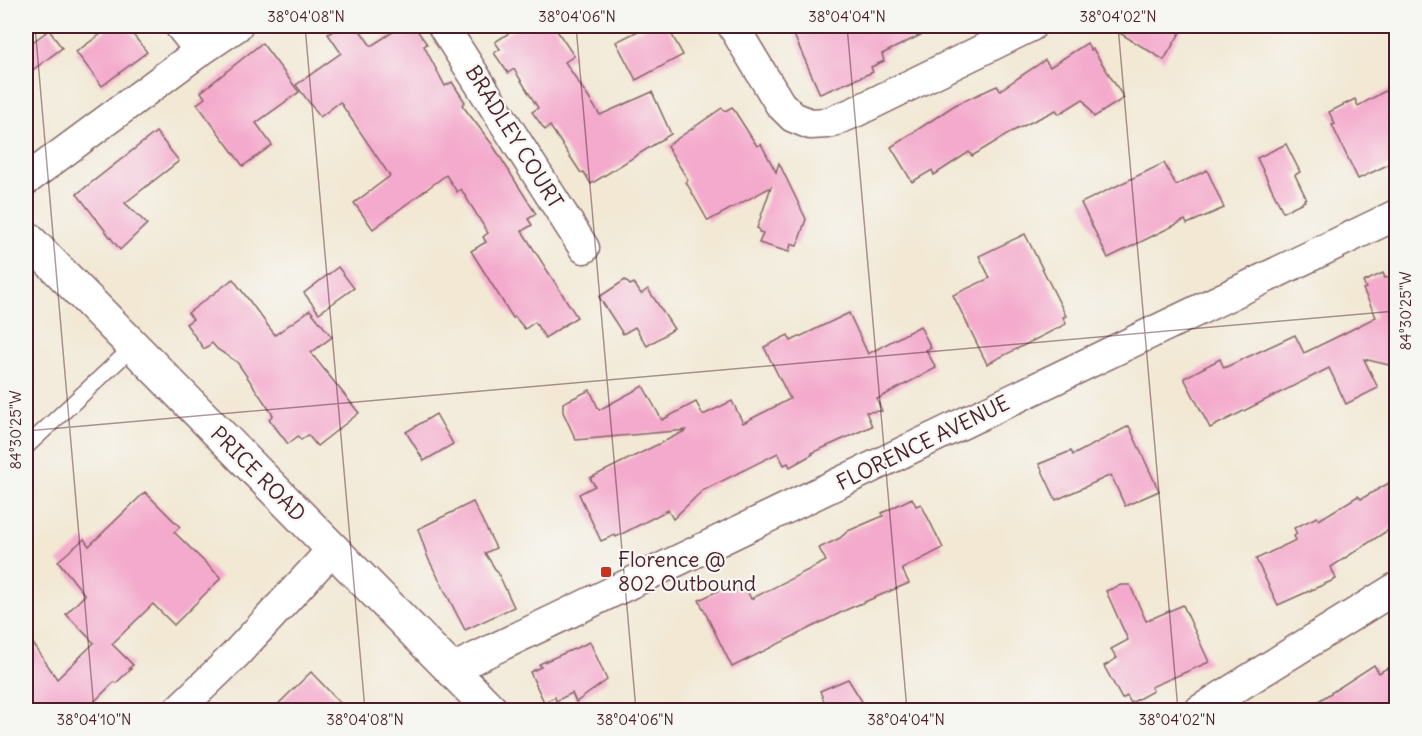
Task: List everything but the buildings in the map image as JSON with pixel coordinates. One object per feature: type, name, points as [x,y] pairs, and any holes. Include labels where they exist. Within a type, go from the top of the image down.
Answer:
[{"type":"street","points":[[180,26],[200,51]]},
{"type":"street","points":[[26,180],[237,26]]},
{"type":"street","name":"BRADLEY COURT","points":[[443,26],[584,248]]},
{"type":"street","points":[[733,26],[780,104],[793,117],[810,124],[828,123],[853,113],[1031,26]]},
{"type":"street","name":"FLORENCE AVENUE","points":[[450,670],[1396,215]]},
{"type":"street","name":"PRICE ROAD","points":[[26,237],[490,711]]},
{"type":"street","points":[[177,711],[235,655],[333,549]]},
{"type":"street","points":[[1200,711],[1396,588]]},
{"type":"lane","points":[[26,447],[133,347]]},
{"type":"place","name":"Florence @ 802 Outbound","points":[[606,572]]}]
